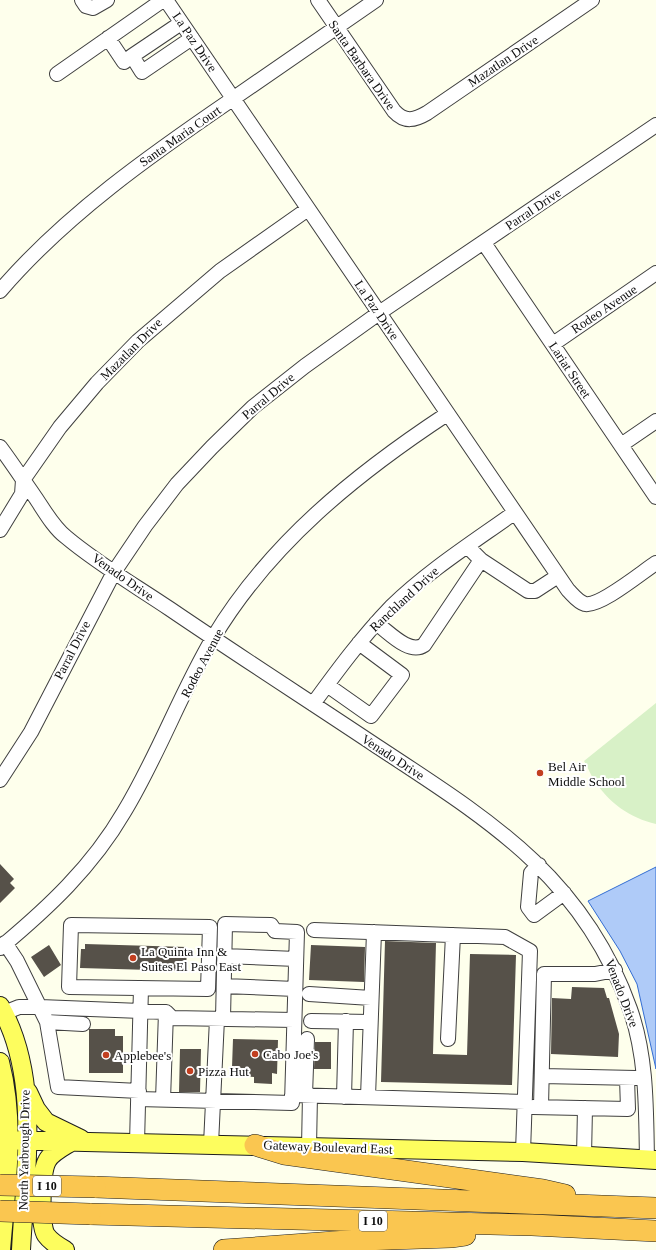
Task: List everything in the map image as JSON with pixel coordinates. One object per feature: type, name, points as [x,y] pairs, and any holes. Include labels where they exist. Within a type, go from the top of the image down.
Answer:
[{"type":"highway","points":[[255,1145],[284,1154],[543,1190],[615,1207]]},
{"type":"highway","name":"I 10","points":[[0,1185],[94,1187],[656,1208]]},
{"type":"highway","name":"I 10","points":[[0,1211],[532,1225],[656,1232]]},
{"type":"highway","points":[[224,1250],[361,1240],[450,1237],[532,1225]]},
{"type":"main road","name":"North Yarbrough Drive","points":[[2,1010],[18,1049],[26,1087],[26,1141],[21,1250]]},
{"type":"main road","name":"North Yarbrough Drive","points":[[1,1077],[9,1115],[4,1140],[1,1250]]},
{"type":"main road","points":[[26,1087],[36,1108],[46,1122],[79,1142],[47,1160],[43,1170],[42,1225],[45,1234],[52,1242],[65,1250]]},
{"type":"main road","name":"Gateway Boulevard East","points":[[4,1140],[523,1152],[651,1160]]},
{"type":"street","points":[[82,0],[86,6],[93,8],[107,0]]},
{"type":"street","points":[[57,74],[163,0]]},
{"type":"street","name":"La Paz Drive","points":[[166,0],[514,513],[558,576],[578,601],[586,604],[599,602],[656,563]]},
{"type":"street","name":"Santa Barbara Drive","points":[[318,0],[394,112],[406,120],[413,120]]},
{"type":"street","name":"Santa Maria Court","points":[[0,291],[44,246],[88,205],[173,140],[376,0]]},
{"type":"street","name":"Mazatlan Drive","points":[[413,120],[427,113],[592,0]]},
{"type":"street","points":[[108,38],[124,62],[181,23]]},
{"type":"street","points":[[132,56],[142,72],[192,38]]},
{"type":"street","name":"Parral Drive","points":[[0,780],[31,732],[114,572],[145,526],[177,484],[217,442],[253,407],[305,366],[378,313],[484,243],[656,125]]},
{"type":"street","name":"Mazatlan Drive","points":[[0,530],[22,494],[23,480],[60,427],[97,383],[138,341],[220,271],[308,209]]},
{"type":"street","name":"Lariat Street","points":[[484,243],[656,497]]},
{"type":"street","name":"Rodeo Avenue","points":[[553,344],[656,273]]},
{"type":"street","name":"Rodeo Avenue","points":[[3,946],[40,914],[85,868],[125,812],[213,638],[246,590],[284,546],[324,506],[364,472],[447,414]]},
{"type":"street","points":[[621,445],[656,421]]},
{"type":"street","name":"Venado Drive","points":[[0,447],[64,536],[114,572],[443,790],[496,828],[539,865],[564,892],[594,931],[615,970],[631,1011],[638,1038],[644,1078],[651,1160]]},
{"type":"street","name":"Ranchland Drive","points":[[313,704],[376,623],[418,584],[467,546],[514,513]]},
{"type":"street","points":[[467,546],[481,560],[528,591],[535,591],[558,576]]},
{"type":"street","points":[[376,623],[411,648],[420,648],[429,639],[481,560]]},
{"type":"street","points":[[327,685],[371,716],[402,675],[359,643]]},
{"type":"street","points":[[539,865],[531,873],[528,907],[534,915],[564,892]]},
{"type":"street","points":[[211,1144],[220,1019],[224,986],[225,924],[271,925],[276,931],[297,932],[294,1020],[309,1146]]},
{"type":"street","points":[[71,925],[210,928],[208,990],[141,988],[69,987],[71,925]]},
{"type":"street","points":[[314,930],[505,937],[530,951],[523,1152]]},
{"type":"street","points":[[368,1097],[374,932]]},
{"type":"street","points":[[448,1039],[453,935]]},
{"type":"street","points":[[3,946],[17,961],[47,1022],[58,1088],[139,1095],[163,1100],[292,1103],[302,1095],[525,1104],[541,1107],[628,1109],[627,1078]]},
{"type":"street","points":[[224,956],[296,959]]},
{"type":"street","points":[[541,1107],[544,974],[595,974],[615,970]]},
{"type":"street","points":[[224,986],[296,989]]},
{"type":"street","points":[[137,1142],[141,988]]},
{"type":"street","points":[[309,994],[371,998]]},
{"type":"street","points":[[2,1010],[19,1007],[140,1011],[166,1012],[172,1018],[294,1020]]},
{"type":"street","points":[[163,1100],[166,1012]]},
{"type":"street","points":[[311,1021],[370,1022]]},
{"type":"street","points":[[47,1022],[83,1024]]},
{"type":"street","points":[[344,1097],[346,1022]]},
{"type":"street","points":[[302,1095],[307,1039]]},
{"type":"street","points":[[542,1076],[644,1078]]},
{"type":"street","points":[[584,1156],[585,1108]]},
{"type":"green space","points":[[656,703],[656,824],[629,814],[606,796],[594,780],[584,761]]},
{"type":"water","points":[[656,867],[656,1069],[637,984],[620,951],[588,901]]},
{"type":"building","points":[[0,864],[14,879],[10,883],[15,888],[0,903]]},
{"type":"building","points":[[385,941],[436,943],[433,1054],[467,1055],[470,954],[516,955],[512,1085],[381,1082]]},
{"type":"building","name":"La Quinta Inn & Suites El Paso East","points":[[85,944],[187,947],[186,971],[80,968],[81,949],[85,949]]},
{"type":"building","points":[[49,945],[61,965],[44,977],[31,957]]},
{"type":"building","points":[[311,945],[365,947],[364,982],[309,980]]},
{"type":"building","points":[[572,987],[604,988],[607,998],[609,998],[619,1034],[618,1057],[551,1054],[552,998],[571,999]]},
{"type":"building","name":"Applebee's","points":[[89,1029],[115,1029],[115,1036],[123,1036],[123,1073],[89,1073]]},
{"type":"building","name":"Cabo Joe's","points":[[233,1039],[278,1040],[277,1074],[272,1073],[272,1084],[254,1083],[254,1077],[239,1076],[240,1068],[232,1067]]},
{"type":"building","points":[[315,1042],[331,1042],[331,1069],[314,1069]]},
{"type":"building","name":"Pizza Hut","points":[[180,1049],[201,1049],[200,1092],[179,1092]]},
{"type":"place","name":"Bel Air Middle School","points":[[540,773]]},
{"type":"place","name":"La Quinta Inn & Suites El Paso East","points":[[133,958]]},
{"type":"place","name":"Cabo Joe's","points":[[255,1054]]},
{"type":"place","name":"Applebee's","points":[[106,1055]]},
{"type":"place","name":"Pizza Hut","points":[[190,1071]]}]
